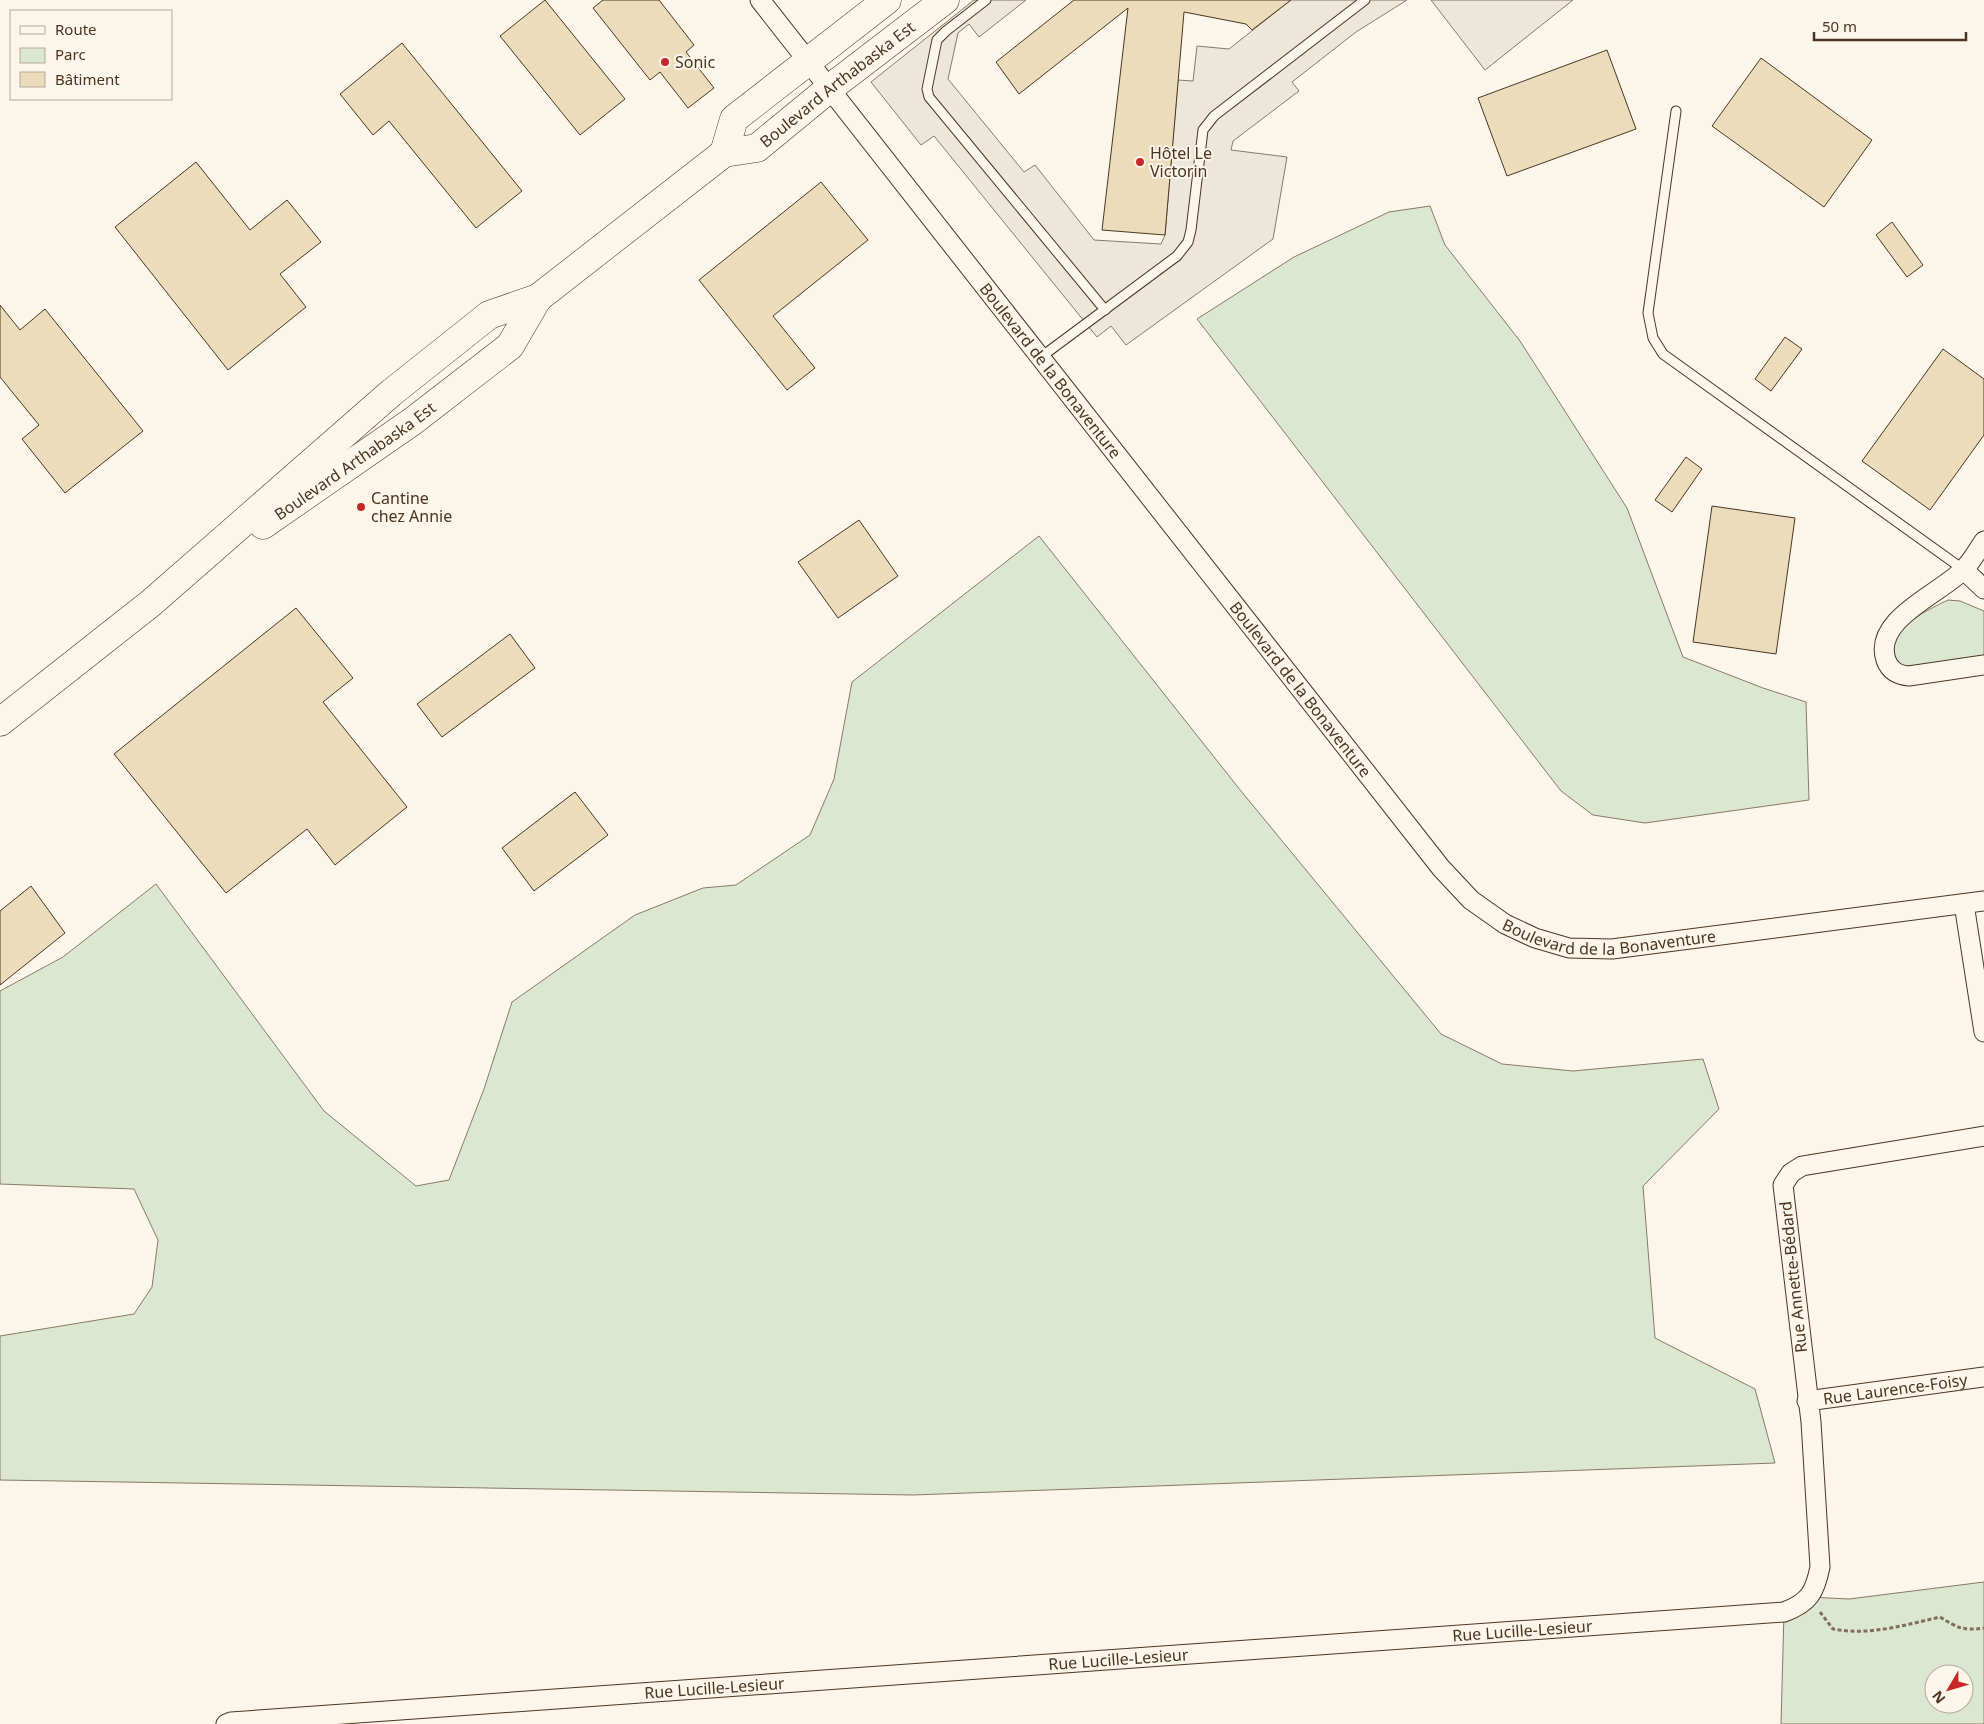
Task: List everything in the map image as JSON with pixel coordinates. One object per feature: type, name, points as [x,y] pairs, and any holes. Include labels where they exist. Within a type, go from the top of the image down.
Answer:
[{"type":"main road","points":[[724,153],[734,119],[887,0]]},
{"type":"main road","name":"Boulevard Arthabaska Est","points":[[151,604],[391,393],[488,315],[538,298],[724,153],[757,148],[830,88],[945,0]]},
{"type":"main road","name":"Boulevard Arthabaska Est","points":[[0,722],[151,604],[413,421],[510,346],[538,298]]},
{"type":"street","name":"Boulevard de la Bonaventure","points":[[760,0],[1441,868],[1471,900],[1504,924],[1535,938],[1569,948],[1612,949],[1984,901]]},
{"type":"street","points":[[1984,540],[1964,570],[1910,610],[1894,626],[1885,638],[1884,653],[1888,667],[1899,675],[1909,676],[1984,665]]},
{"type":"street","points":[[1964,570],[1984,589]]},
{"type":"street","points":[[1964,904],[1984,1032]]},
{"type":"street","name":"Rue Annette-Bédard","points":[[1807,1401],[1783,1185],[1791,1173],[1802,1166],[1984,1136]]},
{"type":"street","name":"Rue Laurence-Foisy","points":[[1807,1401],[1984,1377]]},
{"type":"street","points":[[1807,1401],[1811,1422],[1820,1567],[1817,1585],[1809,1597]]},
{"type":"street","name":"Rue Lucille-Lesieur","points":[[226,1724],[231,1722],[1784,1612],[1797,1607],[1809,1597]]},
{"type":"lane","points":[[986,0],[937,40],[927,89],[928,98],[1106,310]]},
{"type":"lane","points":[[1041,357],[1177,256],[1188,242],[1204,130],[1214,116],[1365,0]]},
{"type":"lane","points":[[1676,112],[1648,313],[1653,338],[1663,354],[1964,570]]},
{"type":"path","points":[[1809,1597],[1833,1629],[1847,1632],[1866,1633],[1940,1617],[1959,1629],[1984,1628]]},
{"type":"green space","points":[[1430,206],[1445,245],[1520,341],[1627,508],[1683,657],[1763,688],[1806,702],[1809,800],[1645,823],[1593,815],[1561,791],[1197,319],[1294,257],[1389,212]]},
{"type":"green space","points":[[1039,536],[1241,791],[1441,1034],[1502,1064],[1573,1071],[1703,1059],[1719,1109],[1643,1186],[1655,1338],[1755,1389],[1775,1463],[913,1495],[0,1480],[0,1336],[134,1314],[152,1287],[158,1240],[134,1189],[0,1184],[0,991],[63,957],[156,884],[324,1111],[416,1186],[449,1180],[484,1089],[512,1002],[635,915],[703,888],[736,885],[810,835],[834,779],[852,682]]},
{"type":"green space","points":[[1948,600],[1960,601],[1984,611],[1984,659],[1917,670],[1900,666],[1894,658],[1893,648],[1900,632],[1912,620]]},
{"type":"green space","points":[[1984,1582],[1984,1724],[1781,1724],[1784,1612],[1809,1597],[1849,1599]]},
{"type":"shaded area","points":[[974,0],[1026,0],[979,37],[969,24],[958,33],[948,79],[1024,172],[1035,165],[1094,240],[1161,244],[1165,235],[1178,80],[1193,81],[1197,46],[1229,49],[1291,0],[1407,0],[1356,32],[1292,82],[1299,91],[1233,141],[1231,150],[1287,157],[1273,239],[1126,345],[1111,326],[1097,337],[934,136],[921,145],[871,82]]},
{"type":"shaded area","points":[[1431,0],[1573,0],[1485,70]]},
{"type":"building","points":[[545,0],[625,99],[580,135],[500,36]]},
{"type":"building","name":"Sonic","points":[[603,0],[659,0],[694,45],[686,52],[714,88],[688,108],[660,72],[650,80],[593,8]]},
{"type":"building","name":"Hôtel Le Victorin","points":[[1074,0],[1291,0],[1252,30],[1246,24],[1184,12],[1165,235],[1102,230],[1128,8],[1019,94],[996,62]]},
{"type":"building","points":[[402,43],[522,191],[476,228],[389,121],[373,135],[340,94]]},
{"type":"building","points":[[1607,50],[1636,129],[1507,176],[1478,98]]},
{"type":"building","points":[[1761,58],[1872,140],[1824,207],[1712,126]]},
{"type":"building","points":[[196,162],[250,230],[287,200],[321,242],[280,274],[306,307],[228,370],[115,227]]},
{"type":"building","points":[[821,182],[868,240],[773,316],[815,368],[787,390],[699,280]]},
{"type":"building","points":[[1892,222],[1923,265],[1907,277],[1876,235]]},
{"type":"building","points":[[0,305],[20,330],[45,309],[143,431],[65,493],[22,439],[39,425],[0,377]]},
{"type":"building","points":[[1785,337],[1802,349],[1771,391],[1755,379]]},
{"type":"building","points":[[1943,349],[1984,379],[1984,435],[1930,510],[1862,461]]},
{"type":"building","points":[[1686,457],[1702,469],[1672,512],[1655,500]]},
{"type":"building","points":[[1712,506],[1795,518],[1776,654],[1693,642]]},
{"type":"building","points":[[859,520],[898,576],[838,618],[798,562]]},
{"type":"building","points":[[296,608],[353,678],[323,702],[407,807],[335,865],[307,829],[226,893],[114,754]]},
{"type":"building","points":[[510,634],[535,668],[442,737],[417,704]]},
{"type":"building","points":[[575,792],[608,835],[534,891],[502,848]]},
{"type":"building","points":[[31,886],[65,933],[0,985],[0,911]]},
{"type":"place","name":"Sonic","points":[[665,62]]},
{"type":"place","name":"Hôtel Le Victorin","points":[[1140,162]]},
{"type":"place","name":"Cantine chez Annie","points":[[361,507]]}]
